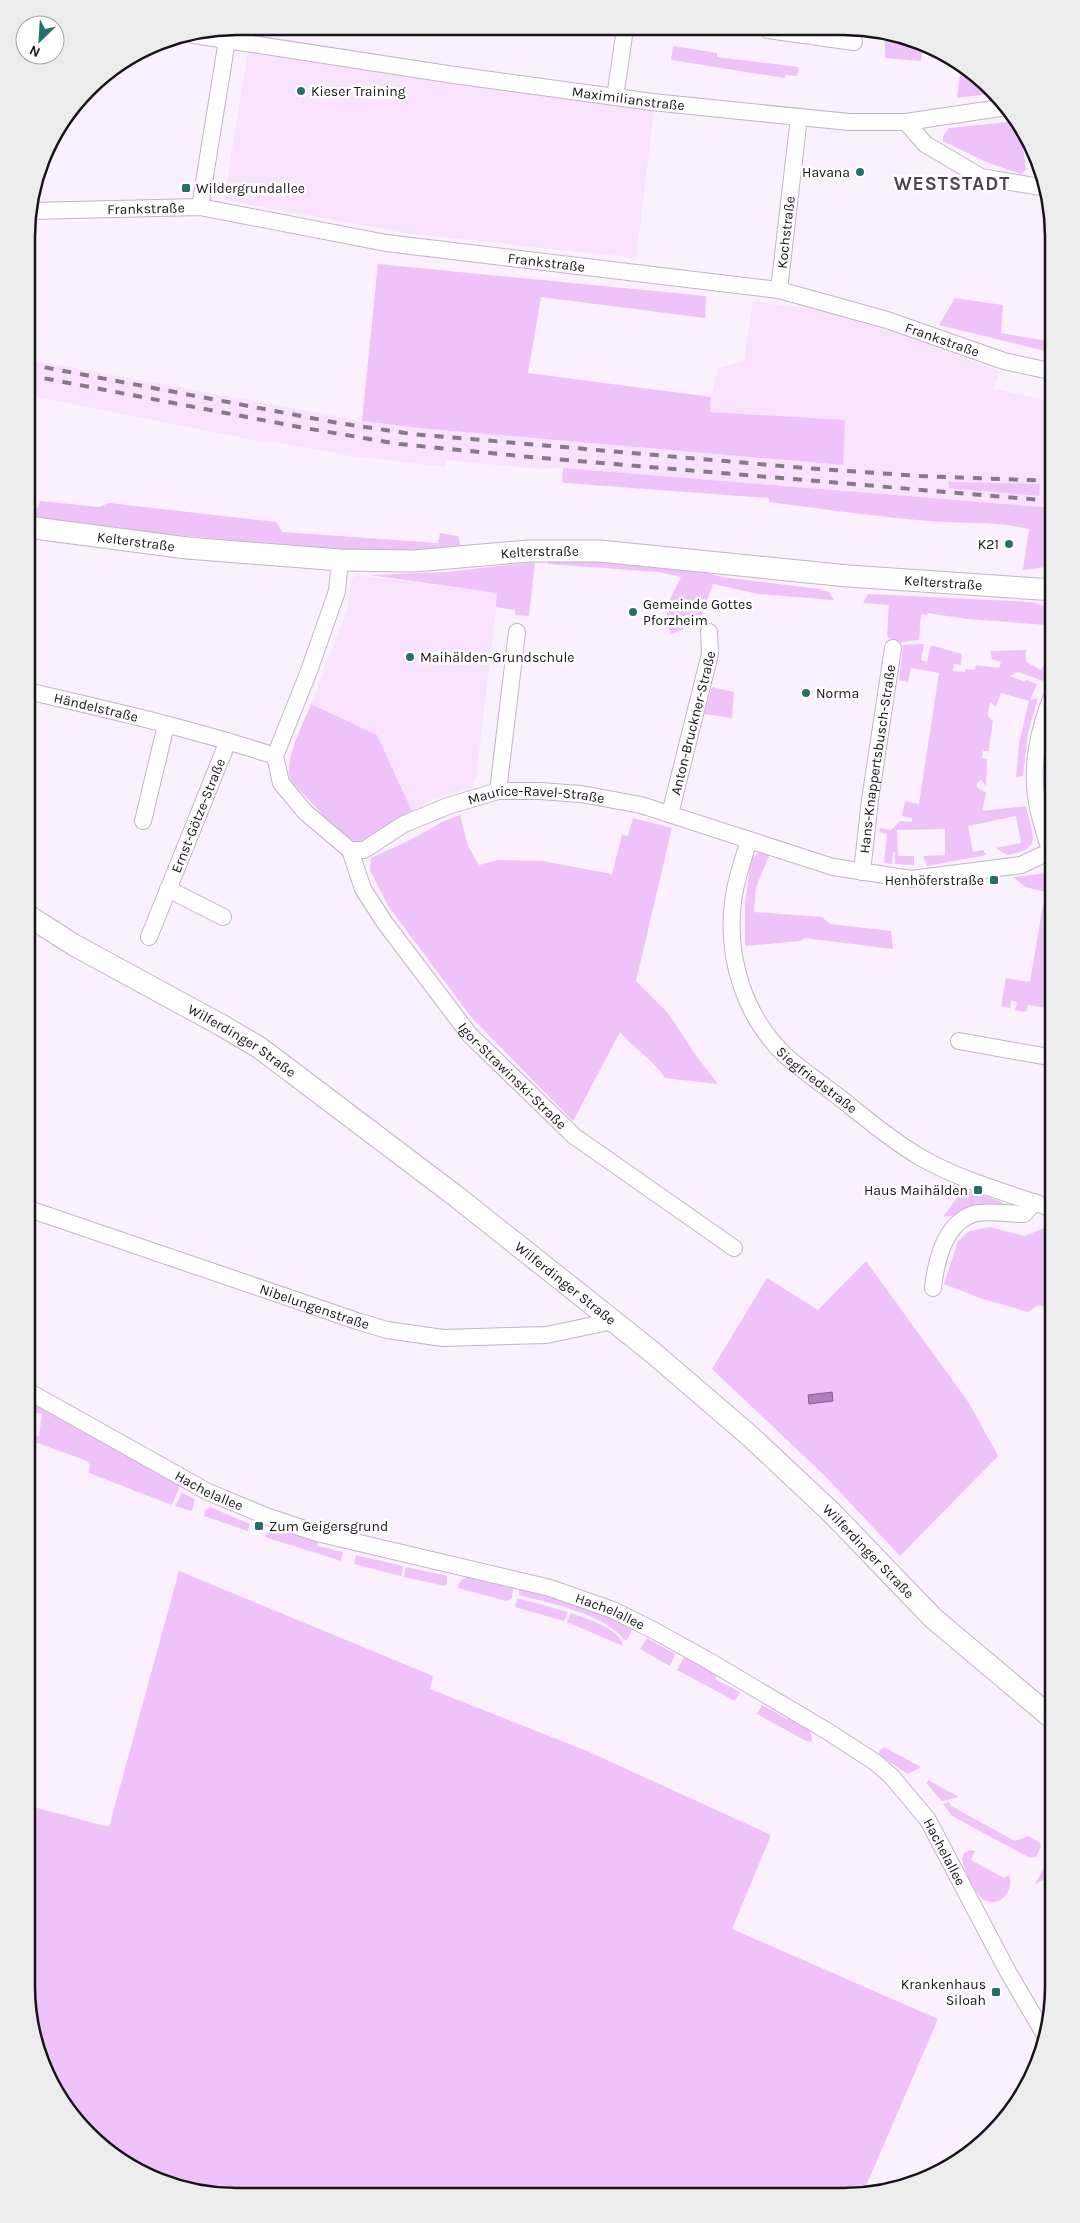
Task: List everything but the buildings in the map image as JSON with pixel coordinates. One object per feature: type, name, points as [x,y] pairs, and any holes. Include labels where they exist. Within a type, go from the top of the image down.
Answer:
[{"type":"main road","name":"Kelterstraße","points":[[35,528],[187,548],[340,560],[414,561],[529,551],[591,551],[867,577],[1045,589]]},
{"type":"main road","name":"Wilferdinger Straße","points":[[35,921],[74,945],[260,1048],[423,1170],[697,1389],[786,1468],[933,1618],[1024,1692],[1045,1712]]},
{"type":"street","points":[[615,97],[624,35]]},
{"type":"street","points":[[804,35],[854,42]]},
{"type":"street","name":"Maximilianstraße","points":[[209,37],[454,75],[615,97],[849,122],[906,122],[998,108]]},
{"type":"street","points":[[200,207],[227,40]]},
{"type":"street","name":"Kochstraße","points":[[779,290],[799,117]]},
{"type":"street","points":[[906,122],[925,144],[981,177],[1038,187]]},
{"type":"street","name":"Frankstraße","points":[[37,211],[200,207],[386,242],[779,290],[887,320],[1004,361],[1045,370]]},
{"type":"street","points":[[340,560],[337,591],[309,671],[275,756],[281,783],[305,812],[350,850]]},
{"type":"street","points":[[498,791],[517,632]]},
{"type":"street","name":"Anton-Bruckner-Straße","points":[[670,814],[710,654],[709,632]]},
{"type":"street","name":"Hans-Knappertsbusch-Straße","points":[[862,872],[870,800],[893,648]]},
{"type":"street","name":"Händelstraße","points":[[35,693],[129,714],[275,756]]},
{"type":"street","points":[[1045,716],[1036,755],[1034,783],[1038,812],[1045,832]]},
{"type":"street","points":[[143,821],[166,725]]},
{"type":"street","name":"Ernst-Götze-Straße","points":[[149,936],[228,741]]},
{"type":"street","name":"Maurice-Ravel-Straße","points":[[350,850],[364,850],[404,824],[448,806],[498,791],[540,791],[581,794],[641,805],[833,867],[862,872],[911,878],[1021,865],[1045,856]]},
{"type":"street","name":"Siegfriedstraße","points":[[750,840],[733,901],[732,926],[735,968],[748,1005],[771,1039],[787,1057],[920,1157],[948,1171],[1045,1206]]},
{"type":"street","name":"Igor-Strawinski-Straße","points":[[350,850],[363,888],[385,923],[469,1034],[574,1136],[734,1248]]},
{"type":"street","name":"Ernst-Götze-Straße","points":[[168,890],[223,917]]},
{"type":"street","points":[[959,1041],[1045,1056]]},
{"type":"street","points":[[933,1288],[937,1262],[948,1235],[960,1222],[974,1214],[1024,1214],[1035,1202]]},
{"type":"street","name":"Nibelungenstraße","points":[[35,1211],[356,1322],[418,1336],[443,1338],[546,1335],[613,1321]]},
{"type":"street","name":"Hachelallee","points":[[35,1395],[208,1492],[284,1522],[318,1533],[526,1582],[570,1594],[613,1610],[655,1630],[842,1741],[875,1762],[892,1777],[905,1790],[928,1820],[1008,1972],[1040,2027]]},
{"type":"shaded area","points":[[250,40],[655,104],[636,258],[405,233],[224,200]]},
{"type":"shaded area","points":[[885,41],[923,51],[921,61],[885,58]]},
{"type":"shaded area","points":[[673,46],[717,53],[717,57],[799,67],[797,76],[786,75],[785,78],[671,60]]},
{"type":"shaded area","points":[[960,73],[986,94],[957,98]]},
{"type":"shaded area","points":[[1009,122],[1023,146],[1026,170],[1021,174],[986,162],[943,141],[943,136],[949,128]]},
{"type":"shaded area","points":[[378,264],[706,296],[705,318],[541,297],[528,373],[711,397],[710,412],[845,420],[843,465],[429,429],[362,421]]},
{"type":"shaded area","points":[[955,298],[1003,305],[1001,333],[1045,340],[1045,351],[939,325]]},
{"type":"shaded area","points":[[753,301],[827,312],[905,336],[999,371],[994,389],[1045,400],[1045,507],[563,468],[539,469],[446,460],[445,467],[351,456],[258,439],[268,443],[35,397],[35,360],[362,421],[429,429],[842,465],[845,420],[710,412],[711,397],[718,368],[744,361]]},
{"type":"shaded area","points":[[563,468],[1045,507],[1045,567],[1023,570],[1029,529],[1017,526],[929,521],[869,515],[769,502],[769,498],[562,482]]},
{"type":"shaded area","points":[[949,482],[1040,484],[1039,496],[949,488]]},
{"type":"shaded area","points":[[40,501],[99,507],[109,503],[276,522],[282,532],[438,543],[440,533],[458,536],[461,546],[366,553],[135,531],[35,518],[35,508],[38,508]]},
{"type":"shaded area","points":[[548,558],[588,558],[693,569],[722,577],[819,589],[829,592],[834,600],[758,594],[713,584],[701,617],[687,614],[683,629],[672,634],[665,625],[670,599],[681,577],[658,572],[548,564]]},
{"type":"shaded area","points":[[535,562],[529,616],[515,615],[515,610],[496,607],[497,593],[370,575],[447,572]]},
{"type":"shaded area","name":"Maihälden-Grundschule","points":[[357,575],[498,593],[476,778],[471,788],[433,799],[412,811],[377,735],[311,704],[347,610],[352,578]]},
{"type":"shaded area","points":[[868,594],[1031,602],[1045,606],[1045,625],[967,619],[928,613],[927,615],[921,614],[919,640],[895,643],[887,636],[889,605],[863,603]]},
{"type":"shaded area","points":[[924,644],[921,660],[927,662],[931,645],[962,654],[961,665],[954,664],[953,671],[965,672],[966,669],[975,670],[976,665],[999,668],[1001,662],[992,659],[990,651],[1026,650],[1026,662],[1041,670],[1045,662],[1045,682],[1018,672],[1010,676],[1037,684],[1030,700],[1038,698],[1028,733],[1023,776],[1016,777],[1019,743],[1029,701],[1001,693],[996,707],[990,702],[988,716],[993,721],[988,756],[988,751],[983,751],[982,758],[987,759],[986,786],[981,780],[977,783],[977,787],[986,793],[982,811],[1026,806],[1033,839],[1031,844],[1019,852],[1007,855],[996,848],[1021,843],[1016,816],[968,826],[973,852],[983,850],[987,855],[927,866],[923,856],[945,855],[945,829],[897,830],[898,856],[914,856],[914,865],[895,864],[895,852],[893,852],[892,864],[884,863],[887,834],[879,832],[880,828],[891,830],[900,821],[912,822],[912,818],[902,816],[905,801],[919,804],[939,673],[911,668],[908,682],[899,680],[903,645]]},
{"type":"shaded area","points":[[712,687],[734,692],[732,718],[704,714]]},
{"type":"shaded area","points":[[311,704],[377,735],[412,811],[361,842],[347,839],[339,832],[291,781],[289,773],[292,753]]},
{"type":"shaded area","points":[[460,815],[468,846],[479,865],[498,860],[542,861],[612,874],[622,835],[628,836],[633,818],[672,828],[636,981],[668,1013],[695,1054],[718,1084],[665,1078],[655,1065],[620,1032],[573,1121],[472,1018],[388,906],[370,870],[371,858],[410,840],[444,821]]},
{"type":"shaded area","points":[[771,851],[756,887],[754,912],[822,917],[830,924],[891,931],[893,949],[805,938],[800,941],[745,946],[745,904],[751,859],[760,852]]},
{"type":"shaded area","points":[[1045,873],[1045,892],[1025,887],[1013,877]]},
{"type":"shaded area","points":[[1043,905],[1045,905],[1045,1008],[1028,1005],[1026,1012],[1015,1010],[1017,1002],[1011,1000],[1010,1008],[1001,1006],[1006,978],[1030,982]]},
{"type":"shaded area","points":[[964,1188],[1004,1203],[1000,1209],[943,1217]]},
{"type":"shaded area","points":[[990,1227],[1025,1236],[1045,1227],[1045,1307],[1038,1305],[1028,1312],[980,1298],[944,1284],[958,1241],[969,1231]]},
{"type":"shaded area","points":[[866,1261],[969,1403],[998,1456],[900,1556],[825,1476],[712,1369],[767,1278],[818,1310]]},
{"type":"shaded area","points":[[832,1392],[833,1401],[809,1404],[808,1395]]},
{"type":"shaded area","points":[[35,1405],[180,1486],[172,1505],[89,1473],[90,1465],[87,1461],[35,1442],[35,1436],[39,1436],[42,1414],[35,1413]]},
{"type":"shaded area","points":[[182,1493],[195,1499],[192,1511],[175,1506]]},
{"type":"shaded area","points":[[210,1507],[250,1524],[248,1531],[204,1516],[205,1511]]},
{"type":"shaded area","points":[[270,1526],[317,1540],[318,1546],[343,1552],[341,1561],[265,1537]]},
{"type":"shaded area","points":[[356,1555],[403,1566],[401,1576],[354,1564]]},
{"type":"shaded area","points":[[406,1567],[447,1576],[447,1584],[445,1586],[404,1577]]},
{"type":"shaded area","points":[[179,1571],[433,1676],[430,1689],[587,1751],[771,1835],[732,1929],[938,2019],[866,2186],[224,2188],[185,2181],[160,2173],[136,2161],[94,2129],[62,2087],[50,2063],[39,2025],[35,1999],[35,1807],[109,1827]]},
{"type":"shaded area","points":[[473,1577],[511,1586],[513,1588],[512,1598],[507,1601],[458,1588],[463,1579]]},
{"type":"shaded area","points":[[523,1588],[605,1616],[631,1627],[631,1633],[626,1641],[616,1631],[591,1617],[561,1606],[519,1595],[519,1590]]},
{"type":"shaded area","points":[[517,1599],[568,1612],[564,1621],[515,1607]]},
{"type":"shaded area","points":[[571,1613],[609,1629],[623,1646],[567,1622]]},
{"type":"shaded area","points":[[647,1638],[675,1654],[670,1666],[640,1649]]},
{"type":"shaded area","points":[[684,1657],[718,1674],[715,1679],[740,1692],[735,1701],[677,1670]]},
{"type":"shaded area","points":[[762,1705],[787,1719],[791,1715],[799,1720],[811,1733],[812,1742],[806,1741],[757,1714]]},
{"type":"shaded area","points":[[884,1747],[921,1767],[908,1774],[879,1755],[880,1750]]},
{"type":"shaded area","points":[[928,1780],[959,1797],[942,1801],[926,1783]]},
{"type":"shaded area","points":[[949,1802],[951,1806],[1015,1841],[1028,1836],[1039,1842],[1041,1846],[1036,1857],[1030,1858],[952,1816],[943,1804]]},
{"type":"shaded area","points":[[971,1850],[975,1851],[971,1860],[1004,1878],[1009,1875],[1009,1891],[1002,1899],[992,1902],[986,1901],[974,1889],[962,1860],[964,1853]]},
{"type":"shaded area","points":[[1045,1866],[1045,1880],[1034,1886]]},
{"type":"railway","points":[[35,366],[338,423],[412,434],[805,468],[920,476],[1045,481]]},
{"type":"railway","points":[[35,377],[299,427],[399,444],[530,457],[1045,500]]},
{"type":"place","name":"Kieser Training","points":[[301,91]]},
{"type":"place","name":"Havana","points":[[860,172]]},
{"type":"place","name":"Wildergrundallee","points":[[186,188]]},
{"type":"place","name":"K21","points":[[1009,544]]},
{"type":"place","name":"Gemeinde Gottes Pforzheim","points":[[633,612]]},
{"type":"place","name":"Maihälden-Grundschule","points":[[410,657]]},
{"type":"place","name":"Norma","points":[[806,693]]},
{"type":"place","name":"Henhöferstraße","points":[[994,880]]},
{"type":"place","name":"Haus Maihälden","points":[[978,1190]]},
{"type":"place","name":"Zum Geigersgrund","points":[[259,1526]]},
{"type":"place","name":"Krankenhaus Siloah","points":[[996,1992]]},
{"type":"district","name":"WESTSTADT","points":[[952,183]]}]
